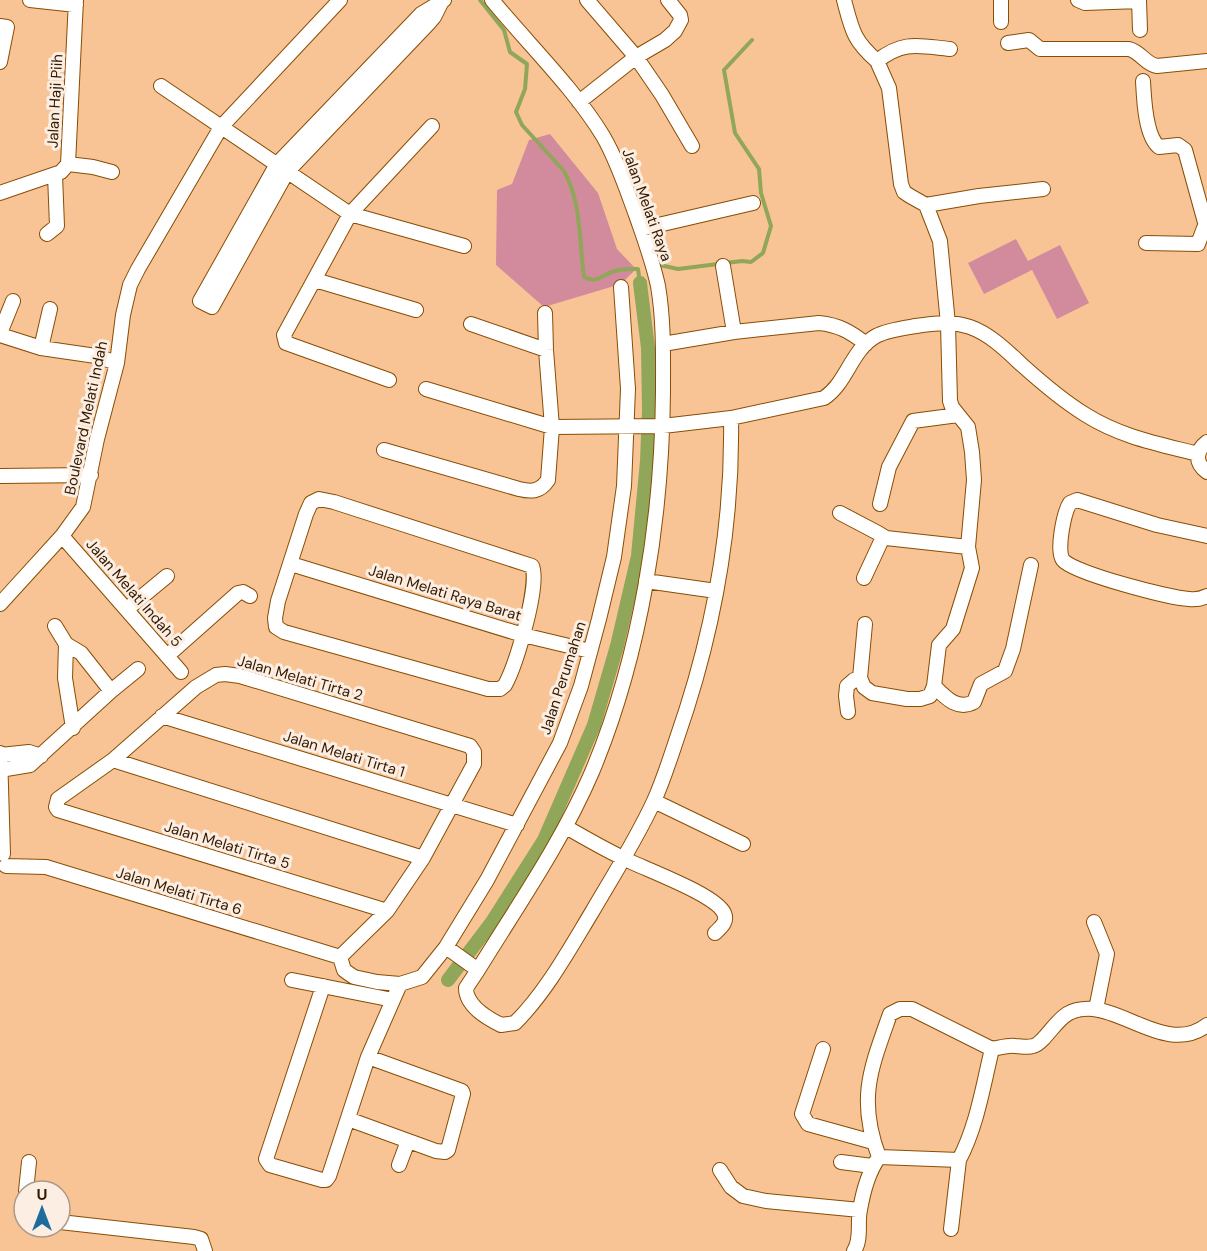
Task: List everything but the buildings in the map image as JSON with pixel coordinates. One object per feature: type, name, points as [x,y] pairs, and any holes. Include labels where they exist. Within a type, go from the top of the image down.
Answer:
[{"type":"street","points":[[30,0],[76,2]]},
{"type":"street","name":"Boulevard Melati Indah","points":[[0,604],[62,536],[83,507],[97,439],[117,363],[123,315],[130,285],[138,269],[221,128],[340,0]]},
{"type":"street","name":"Jalan Melati Raya","points":[[492,0],[579,102],[603,137],[615,160],[641,230],[658,287],[663,344],[659,426]]},
{"type":"street","points":[[587,0],[636,57],[692,146]]},
{"type":"street","points":[[579,102],[636,57],[665,40],[678,26],[681,20],[680,15],[668,0]]},
{"type":"street","points":[[844,0],[858,42],[877,61],[889,88],[901,184],[904,192],[926,206],[940,242],[948,324],[949,394],[952,407],[968,427],[974,471],[968,547],[972,563],[971,573],[952,629],[941,641],[934,686],[930,696],[907,699],[872,693],[862,685],[860,678],[866,624]]},
{"type":"street","points":[[1001,0],[1001,22]]},
{"type":"street","points":[[1078,0],[1085,3],[1139,0],[1140,30]]},
{"type":"street","points":[[242,240],[282,168],[380,67],[426,10],[441,1]]},
{"type":"street","name":"Jalan Haji Piih","points":[[0,193],[55,175],[65,170],[68,164],[76,2]]},
{"type":"street","points":[[0,26],[7,27],[0,62]]},
{"type":"street","points":[[1008,43],[1029,40],[1040,49],[1130,49],[1136,51],[1151,65],[1157,66],[1207,61]]},
{"type":"street","points":[[877,61],[886,54],[911,45],[950,49]]},
{"type":"street","points":[[1143,81],[1151,136],[1159,147],[1178,145],[1185,150],[1206,225],[1198,244],[1146,243]]},
{"type":"street","points":[[161,86],[350,214],[464,246]]},
{"type":"street","points":[[274,348],[284,335],[350,214],[432,126]]},
{"type":"street","points":[[68,164],[93,166],[112,172]]},
{"type":"street","points":[[47,234],[57,226],[55,175]]},
{"type":"street","points":[[926,206],[979,196],[1043,189]]},
{"type":"street","points":[[641,230],[753,203]]},
{"type":"street","points":[[723,266],[734,332]]},
{"type":"street","points":[[315,280],[417,310]]},
{"type":"street","points":[[621,287],[627,358],[629,426]]},
{"type":"street","points":[[13,301],[0,334],[41,348],[96,356],[117,363]]},
{"type":"street","points":[[41,348],[50,309]]},
{"type":"street","points":[[384,450],[529,491],[538,490],[548,480],[552,426],[545,313]]},
{"type":"street","points":[[663,344],[734,332],[819,323],[832,324],[848,330],[866,344]]},
{"type":"street","points":[[471,324],[546,350]]},
{"type":"street","points":[[426,390],[552,426],[659,426],[731,418],[824,398],[836,388],[857,354],[876,336],[921,325],[948,324],[970,327],[992,340],[1057,394],[1084,414],[1112,430],[1146,442],[1198,454]]},
{"type":"street","points":[[284,335],[286,343],[389,380]]},
{"type":"street","points":[[880,504],[889,467],[913,421],[958,415]]},
{"type":"street","points":[[659,426],[656,508],[646,581],[628,669],[619,697],[591,774],[566,827],[475,968],[466,993],[472,1005],[501,1025],[514,1023],[560,965],[624,858],[654,801],[690,702],[716,591],[729,514],[732,460],[731,418]]},
{"type":"street","name":"Jalan Perumahan","points":[[400,984],[422,977],[449,949],[560,743],[590,651],[614,557],[624,486],[629,426]]},
{"type":"street","points":[[1207,442],[1200,448],[1198,454],[1200,465],[1207,472]]},
{"type":"street","points":[[0,476],[91,475]]},
{"type":"street","points":[[319,499],[532,566],[535,579],[523,634],[509,677],[500,688],[494,689],[284,632],[276,627],[275,618],[291,564],[311,504],[319,499]]},
{"type":"street","points":[[1202,598],[1172,597],[1070,566],[1061,558],[1061,539],[1068,505],[1077,500],[1157,525],[1207,536]]},
{"type":"street","points":[[840,513],[879,532],[883,537],[968,547]]},
{"type":"street","name":"Jalan Melati Indah 5","points":[[62,536],[182,672]]},
{"type":"street","points":[[864,578],[883,537]]},
{"type":"street","name":"Jalan Melati Raya Barat","points":[[291,564],[523,634],[590,651]]},
{"type":"street","points":[[934,686],[948,700],[966,705],[974,702],[981,684],[1005,671],[1013,649],[1031,565]]},
{"type":"street","points":[[128,609],[167,576]]},
{"type":"street","points":[[646,581],[716,591]]},
{"type":"street","points":[[166,656],[234,595],[243,592],[250,596]]},
{"type":"street","points":[[55,626],[66,644],[81,653],[111,691]]},
{"type":"street","points":[[66,644],[65,678],[73,728]]},
{"type":"street","points":[[1,770],[30,765],[138,669]]},
{"type":"street","name":"Jalan Melati Tirta 2","points":[[58,810],[56,803],[58,799],[113,760],[203,683],[216,675],[231,674],[470,746],[475,757],[474,764],[451,804]]},
{"type":"street","points":[[848,712],[847,686],[860,678]]},
{"type":"street","name":"Jalan Melati Tirta 1","points":[[162,716],[517,825]]},
{"type":"street","points":[[2,861],[0,754],[29,752],[41,756]]},
{"type":"street","points":[[113,760],[423,858]]},
{"type":"street","points":[[654,801],[743,844]]},
{"type":"street","points":[[323,986],[267,1163],[326,1180],[368,1057],[400,984],[354,977],[344,970],[340,957],[387,911],[423,858],[451,804]]},
{"type":"street","name":"Jalan Melati Tirta 5","points":[[58,810],[387,911]]},
{"type":"street","points":[[566,827],[688,888],[720,908],[725,919],[724,925],[716,933]]},
{"type":"street","name":"Jalan Melati Tirta 6","points":[[2,861],[46,867],[340,957]]},
{"type":"street","points":[[1094,922],[1107,954],[1096,1009]]},
{"type":"street","points":[[449,949],[475,968]]},
{"type":"street","points":[[292,980],[393,1000]]},
{"type":"street","points":[[854,1251],[858,1241],[860,1210],[876,1161],[867,1106],[869,1075],[890,1014],[900,1009],[912,1009],[992,1049],[1014,1046],[1033,1047],[1040,1043],[1071,1010],[1096,1009],[1167,1034],[1190,1034],[1207,1025]]},
{"type":"street","points":[[823,1049],[802,1114],[804,1120],[808,1124],[873,1142]]},
{"type":"street","points":[[951,1229],[960,1160],[975,1117],[992,1049]]},
{"type":"street","points":[[348,1119],[436,1151],[445,1152],[463,1094],[458,1089],[368,1057]]},
{"type":"street","points":[[399,1165],[408,1141]]},
{"type":"street","points":[[841,1162],[960,1160]]},
{"type":"street","points":[[27,1179],[28,1162]]},
{"type":"street","points":[[720,1170],[731,1187],[743,1196],[765,1201],[860,1210]]},
{"type":"street","points":[[72,1223],[194,1237],[201,1239],[205,1251]]},
{"type":"shaded area","points":[[550,134],[598,193],[617,249],[636,269],[621,284],[544,307],[496,265],[497,190],[512,184],[529,140]]},
{"type":"shaded area","points":[[1016,239],[1028,261],[1060,245],[1089,303],[1057,319],[1032,270],[984,294],[968,263]]},
{"type":"waterway","points":[[480,0],[504,30],[510,52],[527,64],[525,89],[516,112],[522,125],[564,171],[570,184],[579,223],[584,277],[595,280],[619,270],[638,269],[640,283]]},
{"type":"waterway","points":[[655,264],[678,269],[742,261],[751,262],[763,253],[771,226],[761,193],[759,169],[735,133],[724,70],[752,40]]},
{"type":"waterway","points":[[448,980],[492,922],[544,840],[594,725],[617,646],[638,556],[647,461],[648,348],[640,283]]}]
